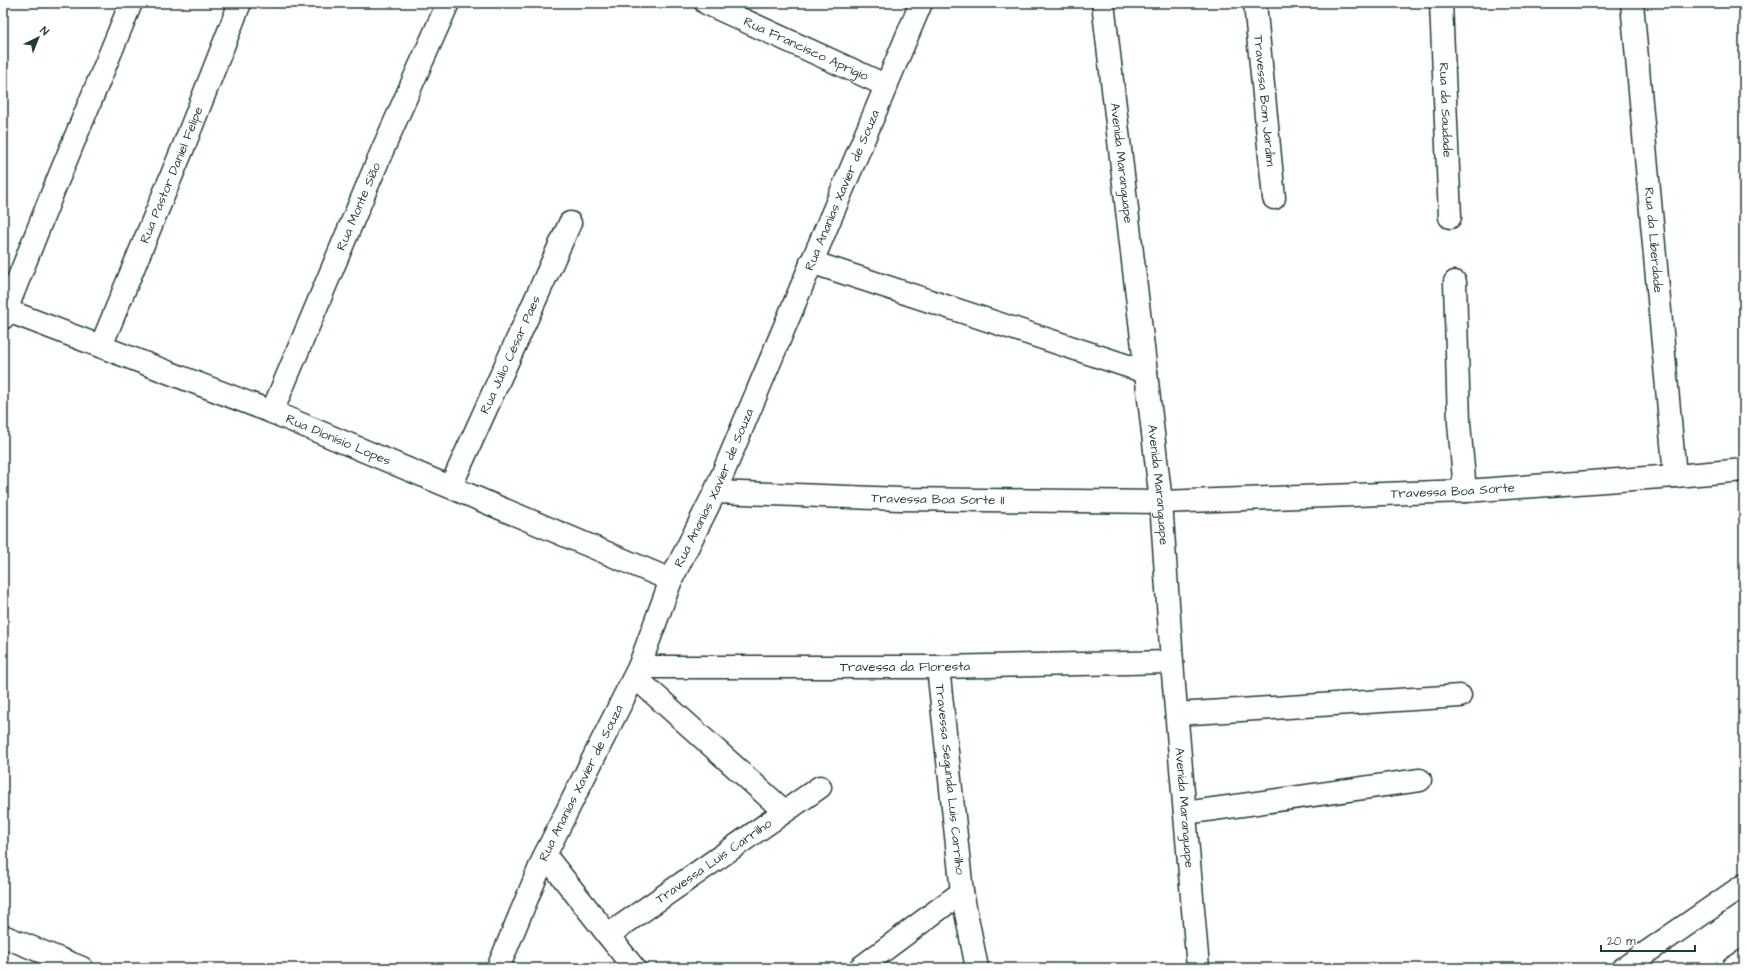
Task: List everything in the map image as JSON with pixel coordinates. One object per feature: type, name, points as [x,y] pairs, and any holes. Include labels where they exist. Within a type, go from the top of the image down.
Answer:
[{"type":"street","points":[[4,312],[131,3]]},
{"type":"street","name":"Rua Pastor Daniel Felipe","points":[[101,346],[183,148],[240,3]]},
{"type":"street","name":"Rua Monte Sião","points":[[272,412],[382,151],[448,3]]},
{"type":"street","name":"Rua Francisco Aprigio","points":[[706,3],[885,85]]},
{"type":"street","name":"Rua Ananias Xavier de Souza","points":[[498,968],[545,855],[637,672],[671,580],[715,492],[885,85],[903,48],[920,3]]},
{"type":"street","name":"Avenida Maranguape","points":[[1103,3],[1161,502],[1176,714],[1198,968]]},
{"type":"street","name":"Travessa Bom Jardim","points":[[1255,3],[1274,198]]},
{"type":"street","name":"Rua da Saudade","points":[[1441,3],[1450,217]]},
{"type":"street","name":"Rua da Liberdade","points":[[1632,3],[1675,476]]},
{"type":"street","name":"Rua Júlio César Paes","points":[[451,486],[570,223]]},
{"type":"street","points":[[811,262],[1146,372]]},
{"type":"street","points":[[1455,282],[1459,416],[1465,491]]},
{"type":"street","name":"Rua Dionísio Lopes","points":[[4,312],[101,346],[272,412],[451,486],[671,580]]},
{"type":"street","name":"Travessa Boa Sorte","points":[[1161,502],[1465,491],[1744,470]]},
{"type":"street","name":"Travessa Boa Sorte II","points":[[715,492],[900,499],[1161,502]]},
{"type":"street","name":"Travessa da Floresta","points":[[637,672],[1172,662]]},
{"type":"street","name":"Travessa Segunda Luis Carrilho","points":[[938,667],[962,892],[977,968]]},
{"type":"street","points":[[637,672],[784,811]]},
{"type":"street","points":[[1176,714],[1460,696]]},
{"type":"street","points":[[1185,813],[1420,780]]},
{"type":"street","name":"Travessa Luis Carrilho","points":[[608,935],[820,786]]},
{"type":"street","points":[[545,855],[634,968]]},
{"type":"street","points":[[1624,968],[1744,885]]},
{"type":"street","name":"Travessa Segunda Luis Carrilho","points":[[860,968],[962,892]]},
{"type":"street","points":[[3,936],[71,966]]},
{"type":"street","points":[[1734,968],[1744,961]]}]
